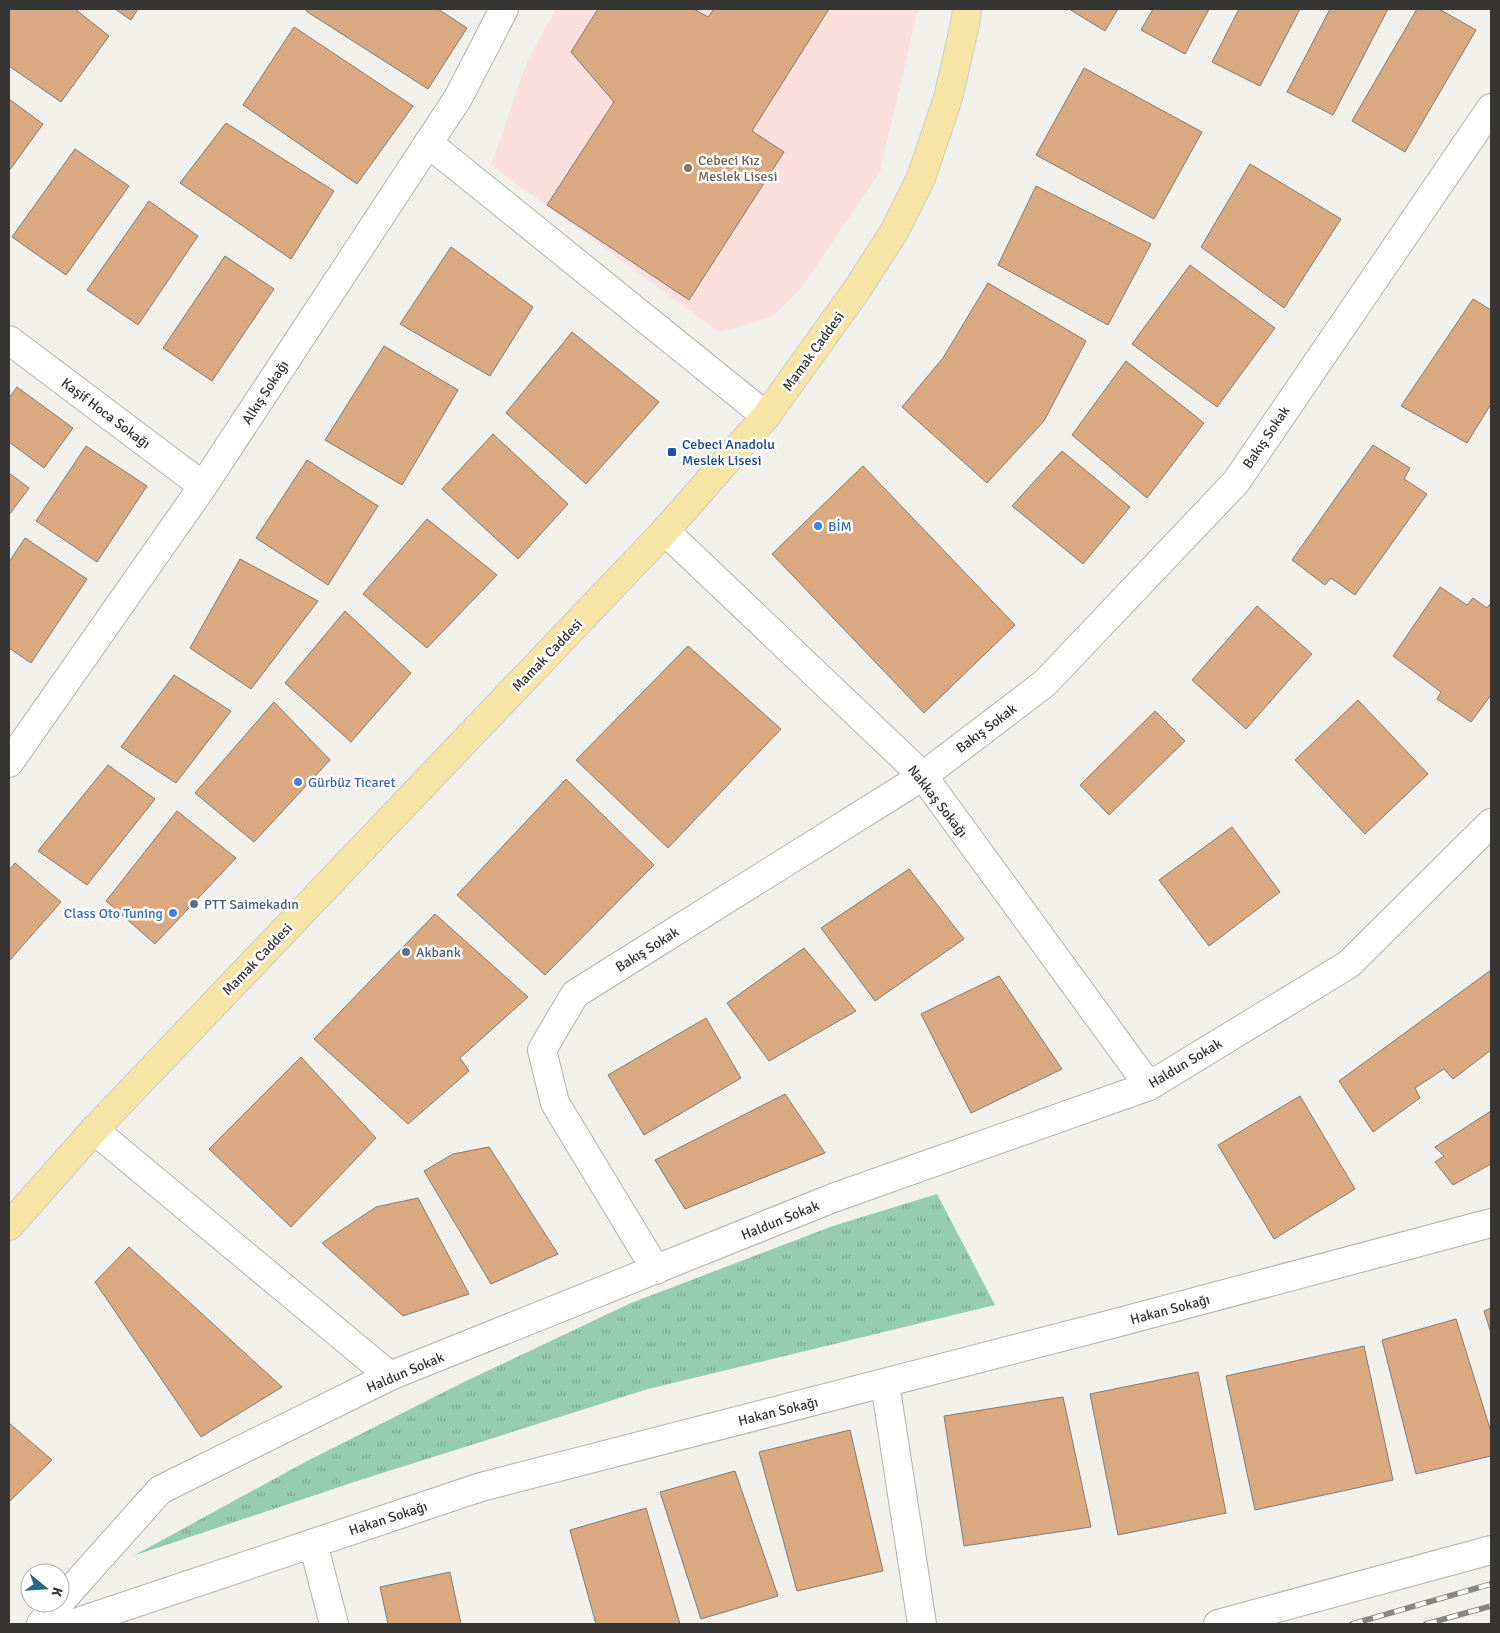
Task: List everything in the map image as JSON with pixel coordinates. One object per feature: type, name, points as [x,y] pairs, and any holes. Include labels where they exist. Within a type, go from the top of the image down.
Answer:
[{"type":"main road","name":"Mamak Caddesi","points":[[9,1226],[94,1130],[664,531],[766,416],[856,291],[894,232],[921,178],[948,98],[967,9]]},
{"type":"street","name":"Alkış Sokağı","points":[[9,763],[203,486],[458,98],[504,9]]},
{"type":"street","name":"Bakış Sokak","points":[[656,1270],[556,1103],[542,1050],[575,994],[923,776],[1045,683],[1236,482],[1491,108]]},
{"type":"street","points":[[428,143],[766,416]]},
{"type":"street","name":"Kaşif Hoca Sokağı","points":[[9,340],[203,486]]},
{"type":"street","name":"Nakkaş Sokağı","points":[[664,531],[923,776],[1150,1086]]},
{"type":"street","name":"Haldun Sokak","points":[[70,1592],[160,1490],[390,1376],[833,1198],[1150,1086],[1349,964],[1491,822]]},
{"type":"street","points":[[94,1130],[390,1376]]},
{"type":"street","name":"Hakan Sokağı","points":[[72,1624],[481,1487],[1491,1223]]},
{"type":"street","points":[[884,1383],[922,1624]]},
{"type":"street","points":[[313,1543],[334,1624]]},
{"type":"street","points":[[1218,1624],[1491,1550]]},
{"type":"street","name":"Haldun Sokak","points":[[41,1624],[51,1613]]},
{"type":"shaded area","name":"Cebeci Kız Meslek Lisesi","points":[[556,9],[918,9],[880,172],[802,287],[772,317],[719,332],[491,165],[528,59]]},
{"type":"green space","points":[[937,1194],[995,1305],[648,1389],[354,1482],[133,1556],[307,1461],[466,1381],[631,1303],[833,1226]]},
{"type":"building","points":[[9,9],[75,9],[109,36],[61,102],[9,66]]},
{"type":"building","points":[[115,9],[138,9],[131,20]]},
{"type":"building","points":[[307,9],[438,9],[467,28],[428,89],[306,11]]},
{"type":"building","points":[[598,9],[694,9],[708,17],[714,9],[829,9],[752,131],[784,152],[689,300],[547,205],[614,102],[571,52]]},
{"type":"building","points":[[1069,9],[1118,9],[1105,31]]},
{"type":"building","points":[[1153,9],[1209,9],[1185,54],[1141,30]]},
{"type":"building","points":[[1239,9],[1300,9],[1260,86],[1212,62]]},
{"type":"building","points":[[1330,9],[1388,9],[1333,115],[1287,92]]},
{"type":"building","points":[[1417,9],[1439,9],[1476,30],[1405,152],[1352,121]]},
{"type":"building","points":[[294,27],[413,106],[357,184],[243,105]]},
{"type":"building","points":[[1084,68],[1202,132],[1154,219],[1036,155]]},
{"type":"building","points":[[9,99],[43,124],[9,171]]},
{"type":"building","points":[[226,123],[334,191],[291,259],[180,183]]},
{"type":"building","points":[[75,149],[129,186],[66,275],[12,237]]},
{"type":"building","points":[[1250,164],[1341,219],[1284,308],[1201,247]]},
{"type":"building","points":[[1036,186],[1151,244],[1108,325],[998,265]]},
{"type":"building","points":[[149,201],[198,236],[138,325],[87,290]]},
{"type":"building","points":[[451,247],[533,307],[490,376],[400,324]]},
{"type":"building","points":[[225,256],[274,289],[212,381],[163,348]]},
{"type":"building","points":[[1190,265],[1275,328],[1217,407],[1132,344]]},
{"type":"building","points":[[988,283],[1086,341],[1044,421],[987,483],[902,407],[943,358]]},
{"type":"building","points":[[1473,299],[1491,310],[1491,404],[1467,443],[1401,406]]},
{"type":"building","points":[[572,332],[659,402],[586,484],[506,413]]},
{"type":"building","points":[[384,346],[458,390],[402,485],[325,440]]},
{"type":"building","points":[[1126,361],[1204,423],[1147,498],[1072,435]]},
{"type":"building","points":[[17,387],[73,428],[44,468],[9,442],[9,398]]},
{"type":"building","points":[[493,434],[568,504],[518,559],[442,489]]},
{"type":"building","points":[[1373,445],[1410,468],[1404,479],[1427,494],[1355,595],[1331,578],[1325,585],[1292,560]]},
{"type":"building","points":[[86,446],[147,486],[97,562],[36,521]]},
{"type":"building","points":[[1062,451],[1130,507],[1083,564],[1012,506]]},
{"type":"building","points":[[307,460],[378,506],[328,585],[256,538]]},
{"type":"building","points":[[863,466],[1015,625],[924,713],[772,554]]},
{"type":"building","points":[[9,473],[29,488],[9,515]]},
{"type":"building","points":[[427,519],[497,575],[427,648],[363,594]]},
{"type":"building","points":[[25,538],[87,579],[31,663],[9,648],[9,562]]},
{"type":"building","points":[[240,559],[318,601],[251,689],[190,648]]},
{"type":"building","points":[[1440,587],[1467,605],[1473,598],[1487,608],[1491,603],[1491,695],[1471,722],[1437,699],[1441,692],[1393,656]]},
{"type":"building","points":[[1257,606],[1312,654],[1246,729],[1192,680]]},
{"type":"building","points":[[345,611],[411,673],[351,742],[285,683]]},
{"type":"building","points":[[688,646],[781,729],[668,848],[576,760]]},
{"type":"building","points":[[174,675],[231,711],[176,783],[121,747]]},
{"type":"building","points":[[1358,700],[1428,774],[1365,834],[1295,760]]},
{"type":"building","points":[[274,702],[330,760],[254,842],[195,793]]},
{"type":"building","points":[[1155,711],[1185,741],[1109,815],[1080,785]]},
{"type":"building","points":[[108,765],[155,799],[87,885],[38,851]]},
{"type":"building","points":[[566,779],[654,865],[545,975],[457,895]]},
{"type":"building","points":[[177,811],[236,858],[155,944],[106,901]]},
{"type":"building","points":[[1232,827],[1280,892],[1209,946],[1159,880]]},
{"type":"building","points":[[15,863],[61,902],[9,961],[9,870]]},
{"type":"building","points":[[909,869],[964,939],[875,1001],[821,928]]},
{"type":"building","points":[[435,914],[528,997],[460,1058],[469,1071],[408,1124],[314,1039]]},
{"type":"building","points":[[804,948],[856,1011],[769,1061],[727,1003]]},
{"type":"building","points":[[1491,970],[1491,1050],[1453,1079],[1444,1069],[1415,1088],[1420,1098],[1373,1132],[1339,1081]]},
{"type":"building","points":[[999,976],[1062,1069],[971,1113],[921,1014]]},
{"type":"building","points":[[706,1018],[741,1078],[644,1135],[608,1075]]},
{"type":"building","points":[[301,1057],[376,1138],[291,1227],[209,1149]]},
{"type":"building","points":[[785,1094],[825,1153],[685,1209],[655,1160]]},
{"type":"building","points":[[1300,1096],[1355,1189],[1274,1239],[1218,1145]]},
{"type":"building","points":[[1491,1111],[1491,1164],[1453,1185],[1435,1162],[1444,1156],[1435,1147]]},
{"type":"building","points":[[489,1147],[558,1254],[491,1284],[424,1171],[453,1154]]},
{"type":"building","points":[[418,1198],[469,1294],[403,1316],[322,1243],[376,1207]]},
{"type":"building","points":[[129,1247],[282,1387],[201,1437],[95,1282]]},
{"type":"building","points":[[1491,1308],[1491,1333],[1484,1311]]},
{"type":"building","points":[[1456,1319],[1491,1432],[1491,1456],[1416,1474],[1382,1340]]},
{"type":"building","points":[[1364,1346],[1393,1480],[1255,1510],[1226,1376]]},
{"type":"building","points":[[1198,1372],[1226,1513],[1118,1535],[1090,1394]]},
{"type":"building","points":[[1063,1397],[1091,1527],[964,1546],[944,1416]]},
{"type":"building","points":[[9,1423],[52,1460],[9,1502]]},
{"type":"building","points":[[850,1430],[883,1571],[797,1591],[759,1452]]},
{"type":"building","points":[[735,1471],[778,1596],[701,1619],[660,1492]]},
{"type":"building","points":[[646,1508],[680,1624],[596,1624],[570,1530]]},
{"type":"building","points":[[450,1572],[461,1624],[388,1624],[380,1587]]},
{"type":"railway","points":[[1352,1624],[1491,1584]]},
{"type":"railway","points":[[1426,1624],[1491,1606]]},
{"type":"place","name":"Cebeci Kız Meslek Lisesi","points":[[688,168]]},
{"type":"place","name":"Cebeci Anadolu Meslek Lisesi","points":[[672,452]]},
{"type":"place","name":"BİM","points":[[818,526]]},
{"type":"place","name":"Gürbüz Ticaret","points":[[298,782]]},
{"type":"place","name":"PTT Saimekadın","points":[[194,904]]},
{"type":"place","name":"Class Oto Tuning","points":[[173,913]]},
{"type":"place","name":"Akbank","points":[[406,952]]}]
